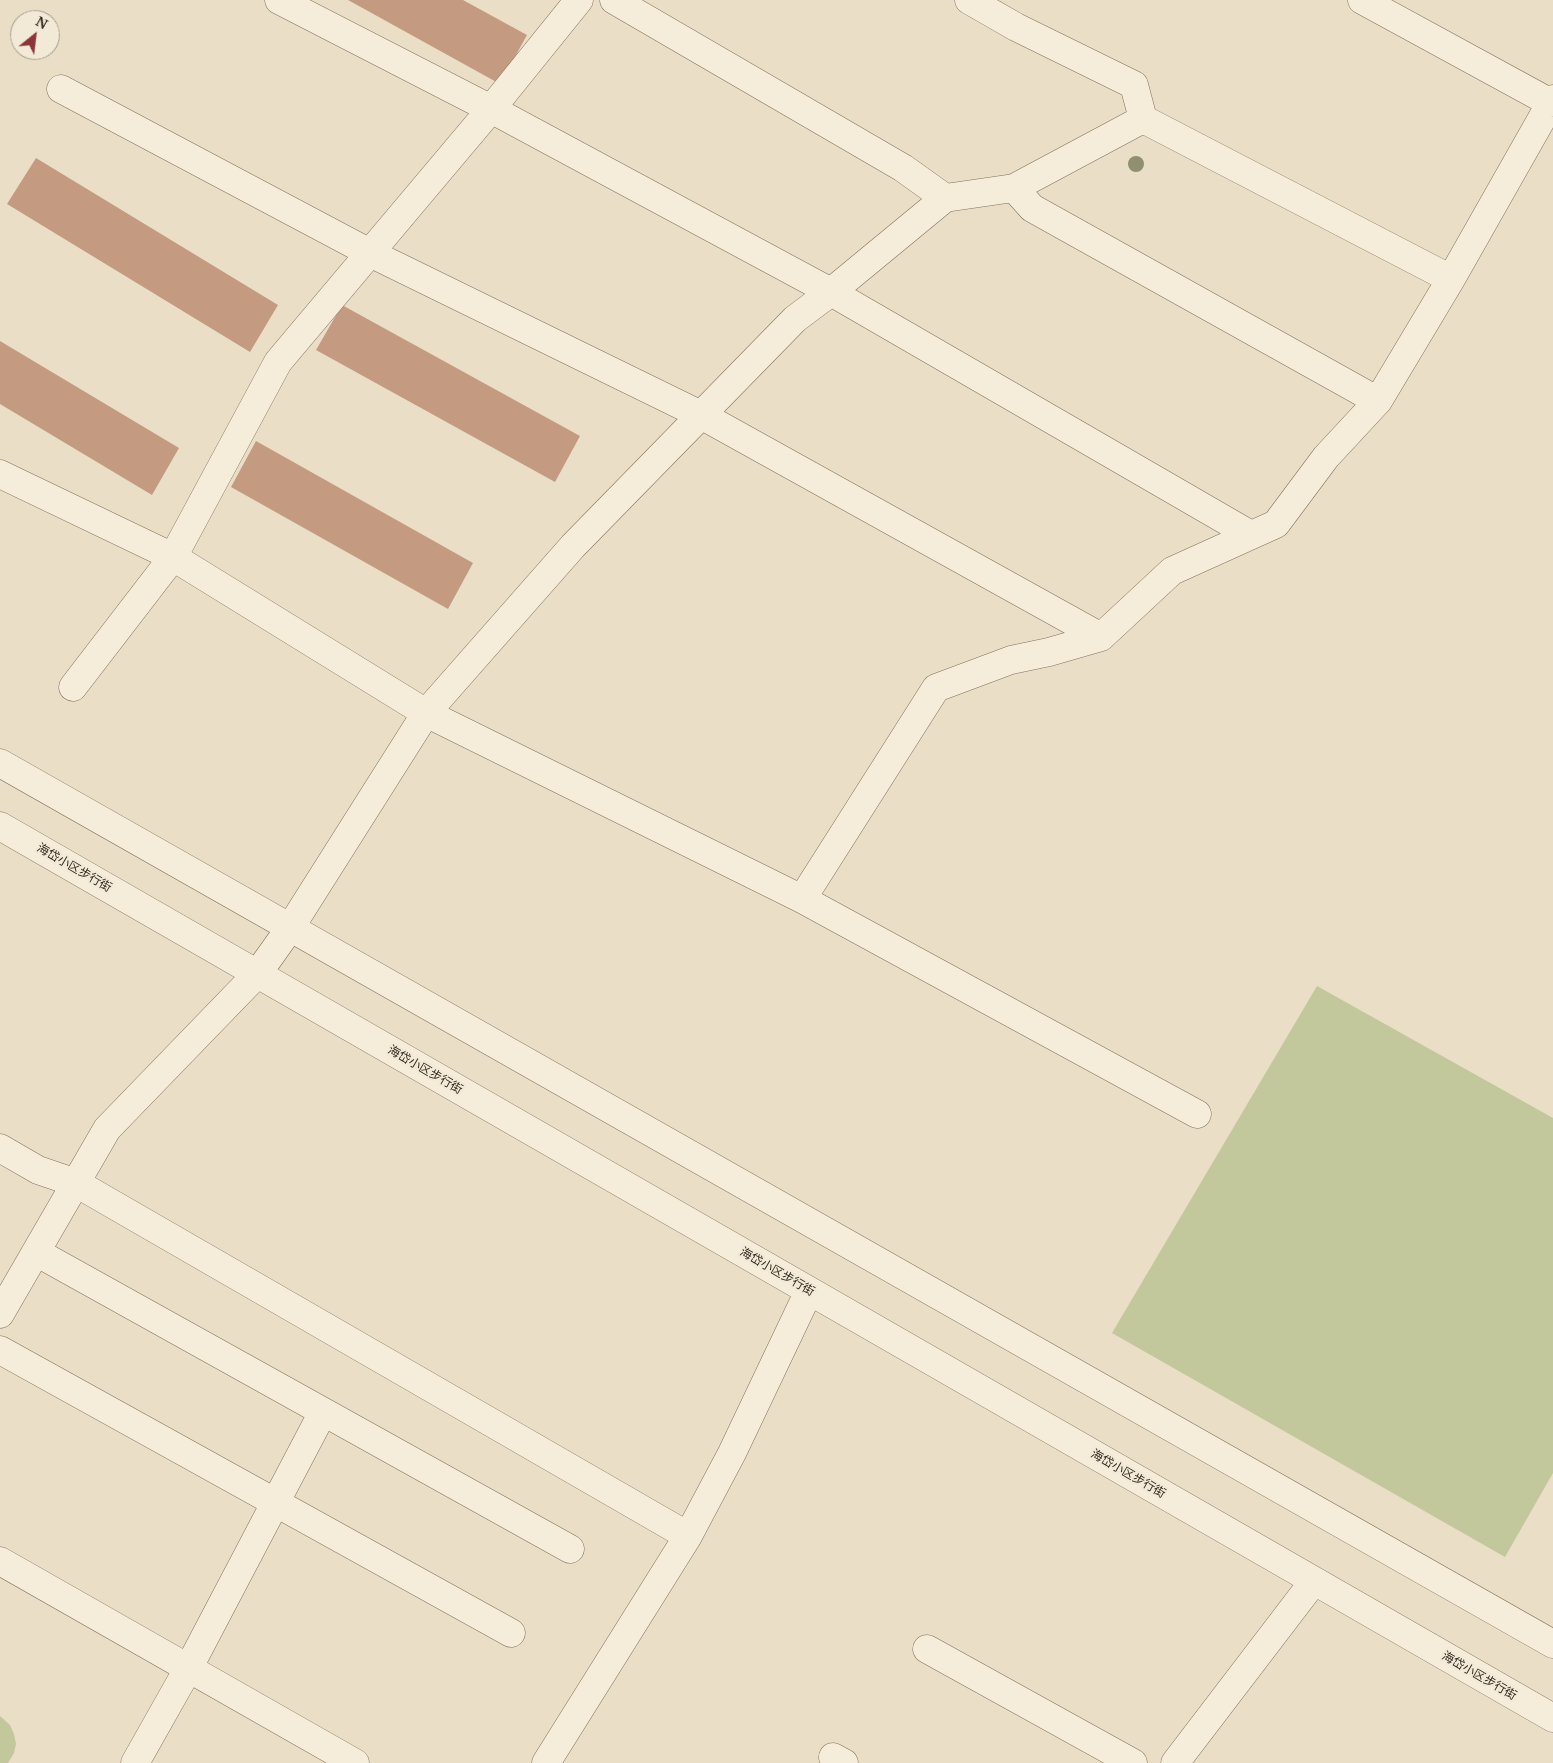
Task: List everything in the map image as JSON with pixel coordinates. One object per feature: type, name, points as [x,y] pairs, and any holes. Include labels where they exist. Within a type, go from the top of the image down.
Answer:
[{"type":"street","points":[[280,0],[491,109],[831,292],[1251,535]]},
{"type":"street","points":[[73,687],[173,557],[278,362],[491,109],[578,0]]},
{"type":"street","points":[[614,0],[903,168],[945,198]]},
{"type":"street","points":[[969,0],[1016,27],[1134,85],[1143,119],[1451,279]]},
{"type":"street","points":[[802,899],[936,688],[1011,660],[1101,637],[1172,571],[1276,524],[1326,457],[1378,401],[1451,279],[1552,101],[1362,0]]},
{"type":"street","points":[[60,89],[370,252],[701,414],[1101,637]]},
{"type":"street","points":[[0,1314],[107,1129],[258,974],[290,928],[426,713],[573,546],[795,319],[831,292],[945,198],[1014,188],[1143,119]]},
{"type":"street","points":[[1014,188],[1032,208],[1378,401]]},
{"type":"street","points":[[0,474],[173,557],[426,713],[802,899],[1197,1114]]},
{"type":"street","points":[[0,763],[1553,1644]]},
{"type":"street","name":"海岱小区步行街","points":[[0,826],[1553,1718]]},
{"type":"street","points":[[0,1148],[38,1170],[76,1183],[688,1536]]},
{"type":"street","points":[[36,1252],[570,1549]]},
{"type":"street","points":[[546,1763],[688,1536],[732,1453],[809,1291]]},
{"type":"street","points":[[0,1350],[510,1633]]},
{"type":"street","points":[[135,1763],[188,1669],[323,1412]]},
{"type":"street","points":[[0,1561],[355,1763]]},
{"type":"street","points":[[1175,1763],[1314,1581]]},
{"type":"street","points":[[927,1649],[1133,1763]]},
{"type":"green space","points":[[1317,986],[1553,1118],[1553,1473],[1505,1557],[1112,1333]]},
{"type":"green space","points":[[0,1716],[10,1725],[16,1744],[14,1753],[8,1763],[0,1763]]},
{"type":"building","points":[[348,0],[463,0],[527,35],[500,84]]},
{"type":"building","points":[[36,158],[278,305],[250,352],[7,204]]},
{"type":"building","points":[[342,305],[580,436],[555,482],[316,350]]},
{"type":"building","points":[[0,341],[179,448],[152,495],[0,404]]},
{"type":"building","points":[[256,441],[473,563],[448,609],[231,487]]}]
